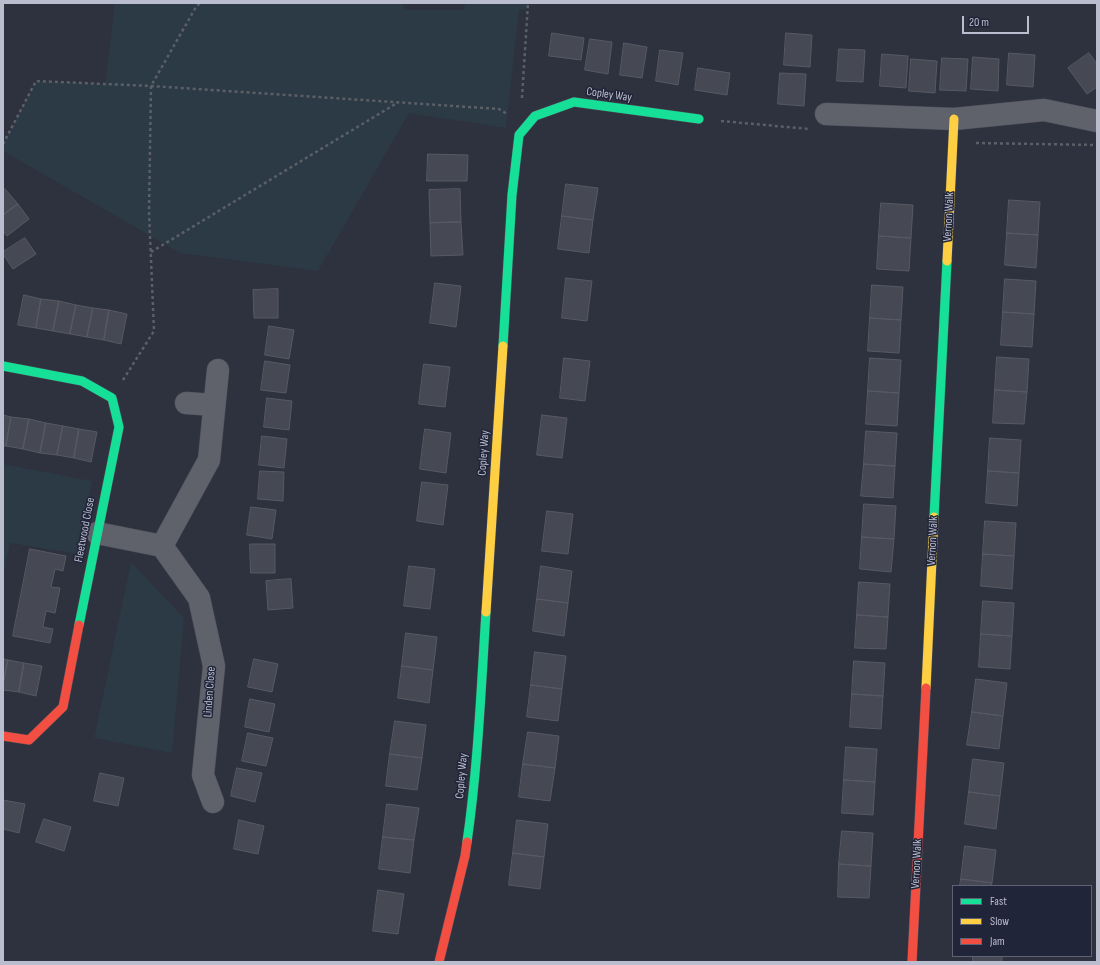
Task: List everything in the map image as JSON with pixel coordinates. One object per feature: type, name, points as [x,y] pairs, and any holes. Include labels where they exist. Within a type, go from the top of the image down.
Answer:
[{"type":"street","name":"Copley Way","points":[[439,962],[465,856],[473,799],[512,195],[519,135],[535,116],[574,102],[699,119]]},
{"type":"street","points":[[826,114],[954,119],[1044,110],[1097,121]]},
{"type":"street","name":"Vernon Walk","points":[[912,962],[954,119]]},
{"type":"street","points":[[3,366],[82,381],[112,398]]},
{"type":"street","points":[[97,533],[162,546],[209,460],[218,370]]},
{"type":"street","name":"Fleetwood Close","points":[[3,736],[29,740],[64,706],[118,427],[112,398]]},
{"type":"street","points":[[186,403],[214,405]]},
{"type":"street","name":"Linden Close","points":[[162,546],[199,598],[214,666],[203,775],[213,802]]},
{"type":"path","points":[[112,398],[154,331],[149,212],[151,86],[196,7],[200,3]]},
{"type":"path","points":[[522,99],[528,3]]},
{"type":"path","points":[[3,144],[36,80],[500,109],[520,121],[519,135]]},
{"type":"path","points":[[151,252],[398,102]]},
{"type":"path","points":[[953,142],[1097,145]]},
{"type":"shaded area","points":[[115,3],[403,3],[404,10],[464,10],[465,3],[528,3],[528,9],[519,10],[506,128],[409,113],[318,271],[180,253],[3,151],[3,144],[36,81],[105,84]]},
{"type":"shaded area","points":[[3,464],[92,481],[78,554],[10,543],[3,575]]},
{"type":"shaded area","points":[[131,562],[184,618],[172,753],[94,738]]},
{"type":"building","points":[[552,33],[584,38],[581,60],[549,56]]},
{"type":"building","points":[[786,33],[812,35],[810,67],[784,65]]},
{"type":"building","points":[[590,39],[612,42],[608,74],[585,70]]},
{"type":"building","points":[[624,43],[647,47],[642,78],[620,75]]},
{"type":"building","points":[[839,49],[865,50],[863,82],[837,81]]},
{"type":"building","points":[[660,50],[683,53],[678,85],[656,81]]},
{"type":"building","points":[[1009,53],[1035,55],[1033,87],[1007,85]]},
{"type":"building","points":[[1089,53],[1097,64],[1097,87],[1087,94],[1068,68]]},
{"type":"building","points":[[882,54],[908,56],[906,88],[880,86]]},
{"type":"building","points":[[973,57],[999,59],[998,91],[971,89]]},
{"type":"building","points":[[942,58],[968,59],[966,91],[940,90]]},
{"type":"building","points":[[911,59],[937,61],[935,93],[909,91]]},
{"type":"building","points":[[698,68],[730,73],[727,95],[695,90]]},
{"type":"building","points":[[780,73],[806,74],[804,106],[778,104]]},
{"type":"building","points":[[428,154],[468,155],[467,181],[427,181]]},
{"type":"building","points":[[566,184],[598,188],[593,220],[562,216]]},
{"type":"building","points":[[5,189],[18,204],[3,215],[3,190]]},
{"type":"building","points":[[460,189],[461,222],[430,223],[429,190]]},
{"type":"building","points":[[1009,200],[1040,202],[1038,235],[1007,233]]},
{"type":"building","points":[[881,203],[913,205],[911,238],[879,236]]},
{"type":"building","points":[[18,204],[29,219],[7,236],[3,231],[3,215]]},
{"type":"building","points":[[562,216],[593,220],[589,253],[558,249]]},
{"type":"building","points":[[461,222],[463,255],[431,256],[430,223]]},
{"type":"building","points":[[1007,233],[1038,235],[1036,268],[1005,265]]},
{"type":"building","points":[[879,236],[911,238],[909,271],[877,269]]},
{"type":"building","points":[[25,238],[36,254],[13,269],[3,252]]},
{"type":"building","points":[[566,278],[592,281],[587,321],[562,318]]},
{"type":"building","points":[[1005,279],[1036,281],[1034,314],[1003,312]]},
{"type":"building","points":[[435,283],[461,286],[456,327],[430,323]]},
{"type":"building","points":[[872,285],[903,287],[901,320],[870,318]]},
{"type":"building","points":[[278,289],[278,318],[254,318],[253,290]]},
{"type":"building","points":[[24,295],[41,299],[36,328],[18,325]]},
{"type":"building","points":[[41,299],[59,301],[53,331],[36,328]]},
{"type":"building","points":[[59,301],[76,305],[70,334],[53,331]]},
{"type":"building","points":[[76,305],[93,308],[87,337],[70,334]]},
{"type":"building","points":[[93,308],[109,310],[104,340],[87,337]]},
{"type":"building","points":[[109,310],[127,314],[121,344],[104,340]]},
{"type":"building","points":[[1003,312],[1034,314],[1032,347],[1001,345]]},
{"type":"building","points":[[870,318],[901,320],[899,353],[868,351]]},
{"type":"building","points":[[269,326],[294,330],[289,359],[265,355]]},
{"type":"building","points":[[997,357],[1029,359],[1027,392],[995,390]]},
{"type":"building","points":[[564,358],[590,361],[585,401],[560,398]]},
{"type":"building","points":[[870,358],[901,360],[899,393],[868,391]]},
{"type":"building","points":[[265,361],[290,365],[286,393],[261,390]]},
{"type":"building","points":[[424,364],[450,367],[445,407],[419,404]]},
{"type":"building","points":[[995,390],[1027,392],[1024,424],[993,423]]},
{"type":"building","points":[[868,391],[899,393],[897,426],[866,424]]},
{"type":"building","points":[[267,398],[292,401],[289,430],[264,427]]},
{"type":"building","points":[[3,415],[11,417],[6,446],[3,446]]},
{"type":"building","points":[[542,415],[567,418],[562,458],[537,455]]},
{"type":"building","points":[[11,417],[29,419],[23,449],[6,446]]},
{"type":"building","points":[[29,419],[46,423],[40,453],[23,449]]},
{"type":"building","points":[[46,423],[63,426],[57,455],[40,453]]},
{"type":"building","points":[[63,426],[79,429],[74,458],[57,455]]},
{"type":"building","points":[[79,429],[97,432],[91,462],[74,458]]},
{"type":"building","points":[[425,429],[451,433],[446,473],[420,469]]},
{"type":"building","points":[[866,431],[897,433],[895,466],[864,464]]},
{"type":"building","points":[[262,436],[287,439],[284,468],[259,465]]},
{"type":"building","points":[[990,438],[1021,440],[1019,473],[988,471]]},
{"type":"building","points":[[864,464],[895,466],[893,498],[861,496]]},
{"type":"building","points":[[260,471],[284,472],[283,501],[258,499]]},
{"type":"building","points":[[988,471],[1019,473],[1017,506],[986,503]]},
{"type":"building","points":[[422,482],[448,485],[443,525],[417,521]]},
{"type":"building","points":[[864,504],[896,506],[894,539],[862,537]]},
{"type":"building","points":[[251,507],[276,510],[272,539],[247,535]]},
{"type":"building","points":[[547,511],[573,514],[568,554],[542,551]]},
{"type":"building","points":[[985,521],[1016,523],[1014,556],[983,554]]},
{"type":"building","points":[[862,537],[894,539],[891,572],[860,569]]},
{"type":"building","points":[[250,544],[275,544],[275,573],[251,573]]},
{"type":"building","points":[[30,549],[66,556],[63,571],[55,569],[51,587],[60,588],[55,613],[46,611],[43,627],[53,629],[50,643],[13,636]]},
{"type":"building","points":[[983,554],[1014,556],[1012,589],[981,586]]},
{"type":"building","points":[[409,566],[435,569],[430,609],[404,606]]},
{"type":"building","points":[[541,566],[572,571],[568,603],[537,599]]},
{"type":"building","points":[[291,579],[293,608],[268,610],[266,581]]},
{"type":"building","points":[[859,582],[890,584],[888,617],[857,615]]},
{"type":"building","points":[[537,599],[568,603],[564,636],[533,631]]},
{"type":"building","points":[[983,601],[1014,603],[1012,636],[981,634]]},
{"type":"building","points":[[857,615],[888,617],[886,649],[855,648]]},
{"type":"building","points":[[406,633],[437,637],[433,670],[402,666]]},
{"type":"building","points":[[981,634],[1012,636],[1010,669],[979,667]]},
{"type":"building","points":[[535,652],[566,656],[562,689],[531,685]]},
{"type":"building","points":[[3,659],[8,660],[3,684]]},
{"type":"building","points":[[254,659],[278,664],[272,692],[248,687]]},
{"type":"building","points":[[8,660],[24,663],[19,692],[3,690]]},
{"type":"building","points":[[854,661],[885,663],[883,696],[852,694]]},
{"type":"building","points":[[24,663],[42,666],[36,696],[19,692]]},
{"type":"building","points":[[402,666],[433,670],[429,703],[398,698]]},
{"type":"building","points":[[976,679],[1007,683],[1003,716],[972,712]]},
{"type":"building","points":[[531,685],[562,689],[558,721],[527,717]]},
{"type":"building","points":[[852,694],[883,696],[881,729],[850,727]]},
{"type":"building","points":[[250,699],[275,704],[269,732],[245,727]]},
{"type":"building","points":[[972,712],[1003,716],[999,749],[967,745]]},
{"type":"building","points":[[395,721],[426,725],[422,758],[390,754]]},
{"type":"building","points":[[528,732],[559,736],[555,768],[523,764]]},
{"type":"building","points":[[248,733],[273,738],[266,766],[242,761]]},
{"type":"building","points":[[846,747],[877,749],[875,782],[844,780]]},
{"type":"building","points":[[390,754],[422,758],[417,790],[386,786]]},
{"type":"building","points":[[973,759],[1004,763],[1000,796],[969,792]]},
{"type":"building","points":[[523,764],[555,768],[550,801],[519,797]]},
{"type":"building","points":[[237,768],[262,773],[255,802],[231,796]]},
{"type":"building","points":[[100,773],[124,778],[118,806],[94,801]]},
{"type":"building","points":[[844,780],[875,782],[873,815],[842,813]]},
{"type":"building","points":[[969,792],[1000,796],[996,829],[965,824]]},
{"type":"building","points":[[3,800],[25,804],[19,833],[3,829]]},
{"type":"building","points":[[387,804],[419,808],[414,840],[383,837]]},
{"type":"building","points":[[44,819],[71,827],[64,851],[36,842]]},
{"type":"building","points":[[239,820],[264,826],[258,854],[234,849]]},
{"type":"building","points":[[517,820],[548,824],[544,857],[513,853]]},
{"type":"building","points":[[842,831],[873,833],[871,866],[839,864]]},
{"type":"building","points":[[383,837],[414,840],[410,873],[379,869]]},
{"type":"building","points":[[965,846],[996,850],[992,883],[961,879]]},
{"type":"building","points":[[513,853],[544,857],[540,889],[509,885]]},
{"type":"building","points":[[839,864],[871,866],[869,898],[838,897]]},
{"type":"building","points":[[961,879],[992,883],[991,885],[960,885]]},
{"type":"building","points":[[378,890],[404,894],[398,934],[373,931]]},
{"type":"building","points":[[973,957],[1002,957],[1002,962],[973,962]]},
{"type":"traffic: fast","points":[[503,346],[512,195],[519,135],[535,116],[574,102],[699,119]]},
{"type":"traffic: fast","points":[[934,517],[947,261]]},
{"type":"traffic: fast","points":[[3,366],[82,381],[112,398],[119,427],[79,625]]},
{"type":"traffic: fast","points":[[467,842],[477,756],[486,612]]},
{"type":"traffic: slow","points":[[947,261],[954,119]]},
{"type":"traffic: slow","points":[[486,612],[503,346]]},
{"type":"traffic: slow","points":[[926,688],[934,517]]},
{"type":"traffic: jam","points":[[3,736],[29,740],[63,707],[79,625]]},
{"type":"traffic: jam","points":[[912,962],[926,688]]},
{"type":"traffic: jam","points":[[439,962],[465,856],[467,842]]}]
